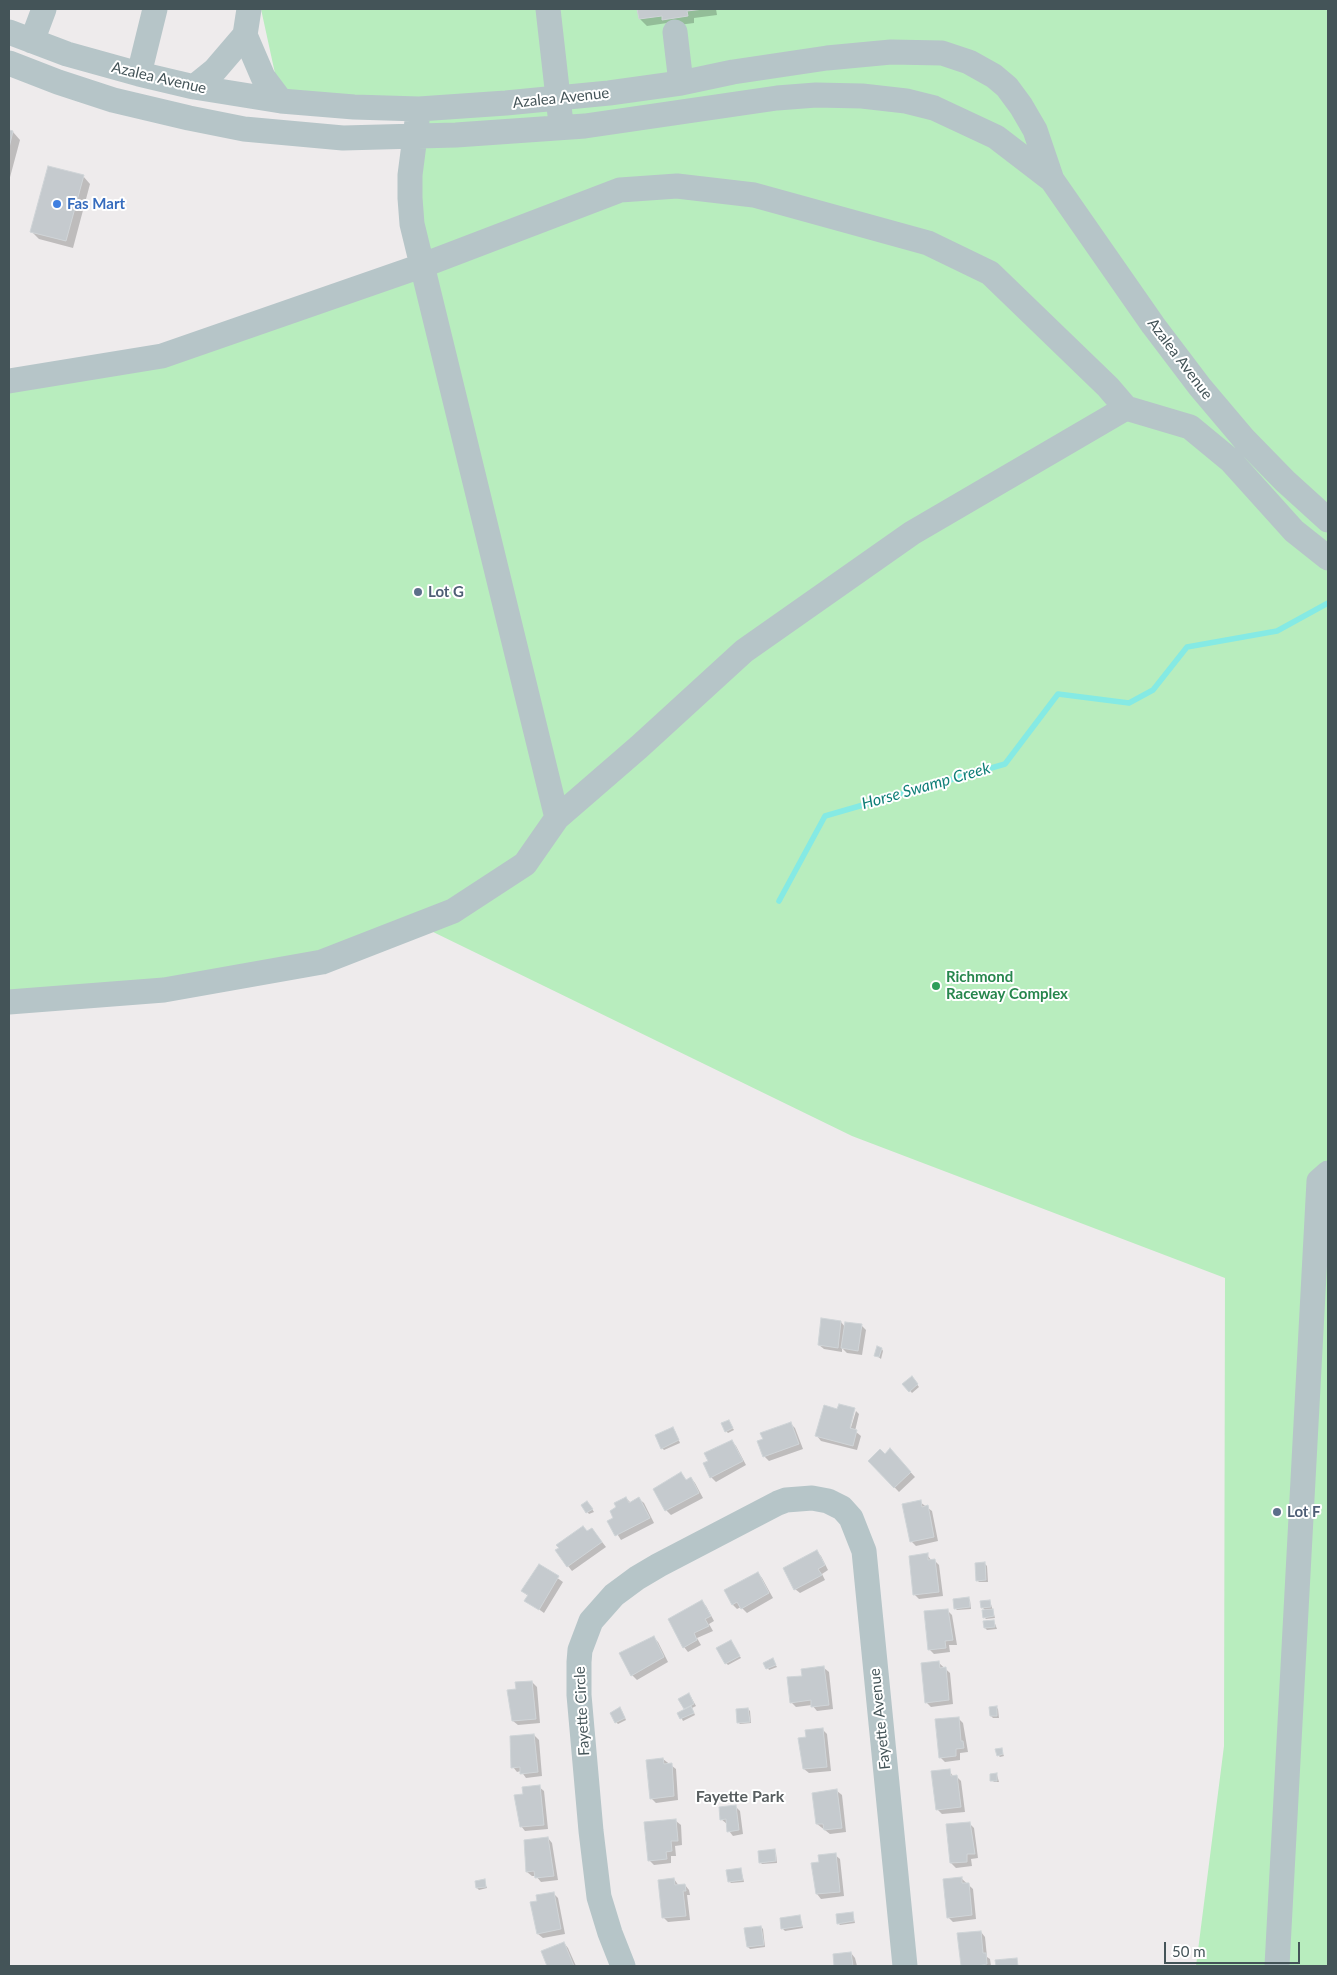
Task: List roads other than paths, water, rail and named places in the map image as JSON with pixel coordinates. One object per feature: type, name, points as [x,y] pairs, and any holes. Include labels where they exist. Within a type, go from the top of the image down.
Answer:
[{"type":"street","points":[[32,41],[44,9]]},
{"type":"street","points":[[139,74],[155,9]]},
{"type":"street","points":[[194,86],[215,70],[245,35],[249,9]]},
{"type":"street","points":[[548,9],[561,127]]},
{"type":"street","name":"Azalea Avenue","points":[[9,32],[67,54],[139,74],[194,86],[281,101],[354,107],[419,109],[558,98],[681,83],[733,72],[827,58],[891,52],[942,53],[969,62],[994,76],[1007,87],[1021,106],[1035,130],[1052,180],[1153,325],[1200,387],[1244,439],[1285,481],[1328,520]]},
{"type":"street","points":[[675,32],[681,83]]},
{"type":"street","points":[[245,35],[263,76],[281,101]]},
{"type":"street","name":"Azalea Avenue","points":[[9,63],[113,100],[244,129],[343,138],[415,137],[585,126],[777,98],[816,95],[862,96],[906,101],[934,108],[970,123],[996,137],[1052,180]]},
{"type":"street","points":[[419,109],[410,175],[412,224],[557,818]]},
{"type":"street","points":[[9,381],[162,356],[422,266],[620,190],[677,186],[754,195],[928,243],[990,273],[1108,387],[1126,408],[1190,428],[1230,460],[1294,531],[1328,558]]},
{"type":"street","points":[[9,1002],[164,990],[322,962],[453,911],[525,864],[557,818],[639,747],[744,650],[912,533],[1126,408]]},
{"type":"street","points":[[1277,1966],[1319,1181],[1328,1173]]},
{"type":"street","name":"Fayette Circle","points":[[623,1966],[599,1897],[590,1831],[579,1695],[579,1662],[580,1650],[591,1621],[614,1595],[659,1565],[778,1503],[786,1500],[812,1498]]},
{"type":"street","name":"Fayette Avenue","points":[[812,1498],[828,1501],[842,1508],[851,1518],[864,1551],[905,1966]]},
{"type":"waterway","name":"Horse Swamp Creek","points":[[779,901],[825,816],[1005,764],[1058,694],[1129,703],[1153,690],[1187,647],[1277,631],[1328,603]]},
{"type":"place","name":"Fas Mart","points":[[57,204]]},
{"type":"place","name":"Lot G","points":[[418,592]]},
{"type":"place","name":"Richmond Raceway Complex","points":[[936,986]]},
{"type":"place","name":"Lot F","points":[[1277,1512]]},
{"type":"district","name":"Fayette Park","points":[[740,1797]]}]
